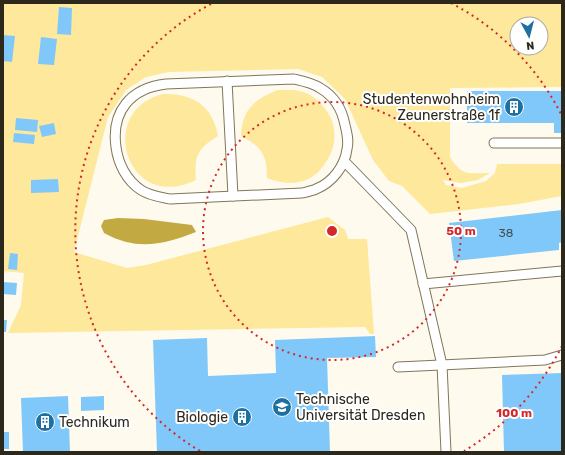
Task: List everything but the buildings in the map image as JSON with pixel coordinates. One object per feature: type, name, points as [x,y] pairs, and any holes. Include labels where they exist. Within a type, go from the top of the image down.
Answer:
[{"type":"lane","points":[[294,79],[320,87],[339,106],[344,119],[347,134],[348,149],[344,161],[328,182],[317,189],[302,193],[170,199],[155,196],[141,190],[121,168],[117,155],[115,138],[116,124],[120,112],[128,100],[152,85],[294,79]]},
{"type":"lane","points":[[227,81],[233,196]]},
{"type":"lane","points":[[494,143],[562,143]]},
{"type":"lane","points":[[344,161],[411,230],[442,365],[446,452]]},
{"type":"lane","points":[[423,284],[562,271]]},
{"type":"lane","points":[[398,368],[545,360],[562,356]]},
{"type":"shaded area","points":[[3,3],[562,3],[562,87],[450,88],[450,157],[462,171],[471,173],[490,173],[478,180],[461,183],[443,180],[446,185],[462,188],[486,181],[495,173],[497,164],[562,164],[562,196],[519,204],[430,214],[402,186],[389,181],[373,160],[345,99],[322,77],[298,69],[169,72],[146,77],[126,90],[108,117],[74,252],[127,268],[146,265],[328,217],[345,230],[348,239],[367,239],[374,334],[370,334],[365,327],[8,333],[21,305],[24,273],[3,271]]},
{"type":"shaded area","points":[[278,90],[299,91],[312,96],[318,100],[326,110],[333,124],[334,140],[330,155],[317,173],[309,179],[301,182],[286,183],[267,178],[266,163],[262,152],[254,144],[241,136],[244,119],[251,106],[256,101]]},
{"type":"shaded area","points":[[163,94],[184,96],[200,103],[212,117],[218,136],[205,145],[198,154],[196,180],[172,187],[152,183],[137,172],[128,156],[125,138],[130,119],[142,104]]},
{"type":"shaded area","points":[[118,218],[144,219],[192,225],[196,232],[161,243],[139,244],[116,239],[104,233],[101,226],[104,220]]},
{"type":"place","name":"Studentenwohnheim Zeunerstraße 1f","points":[[514,107]]},
{"type":"place","name":"Technische Universität Dresden","points":[[282,407]]},
{"type":"place","name":"Biologie","points":[[242,417]]},
{"type":"place","name":"Technikum","points":[[45,422]]}]
